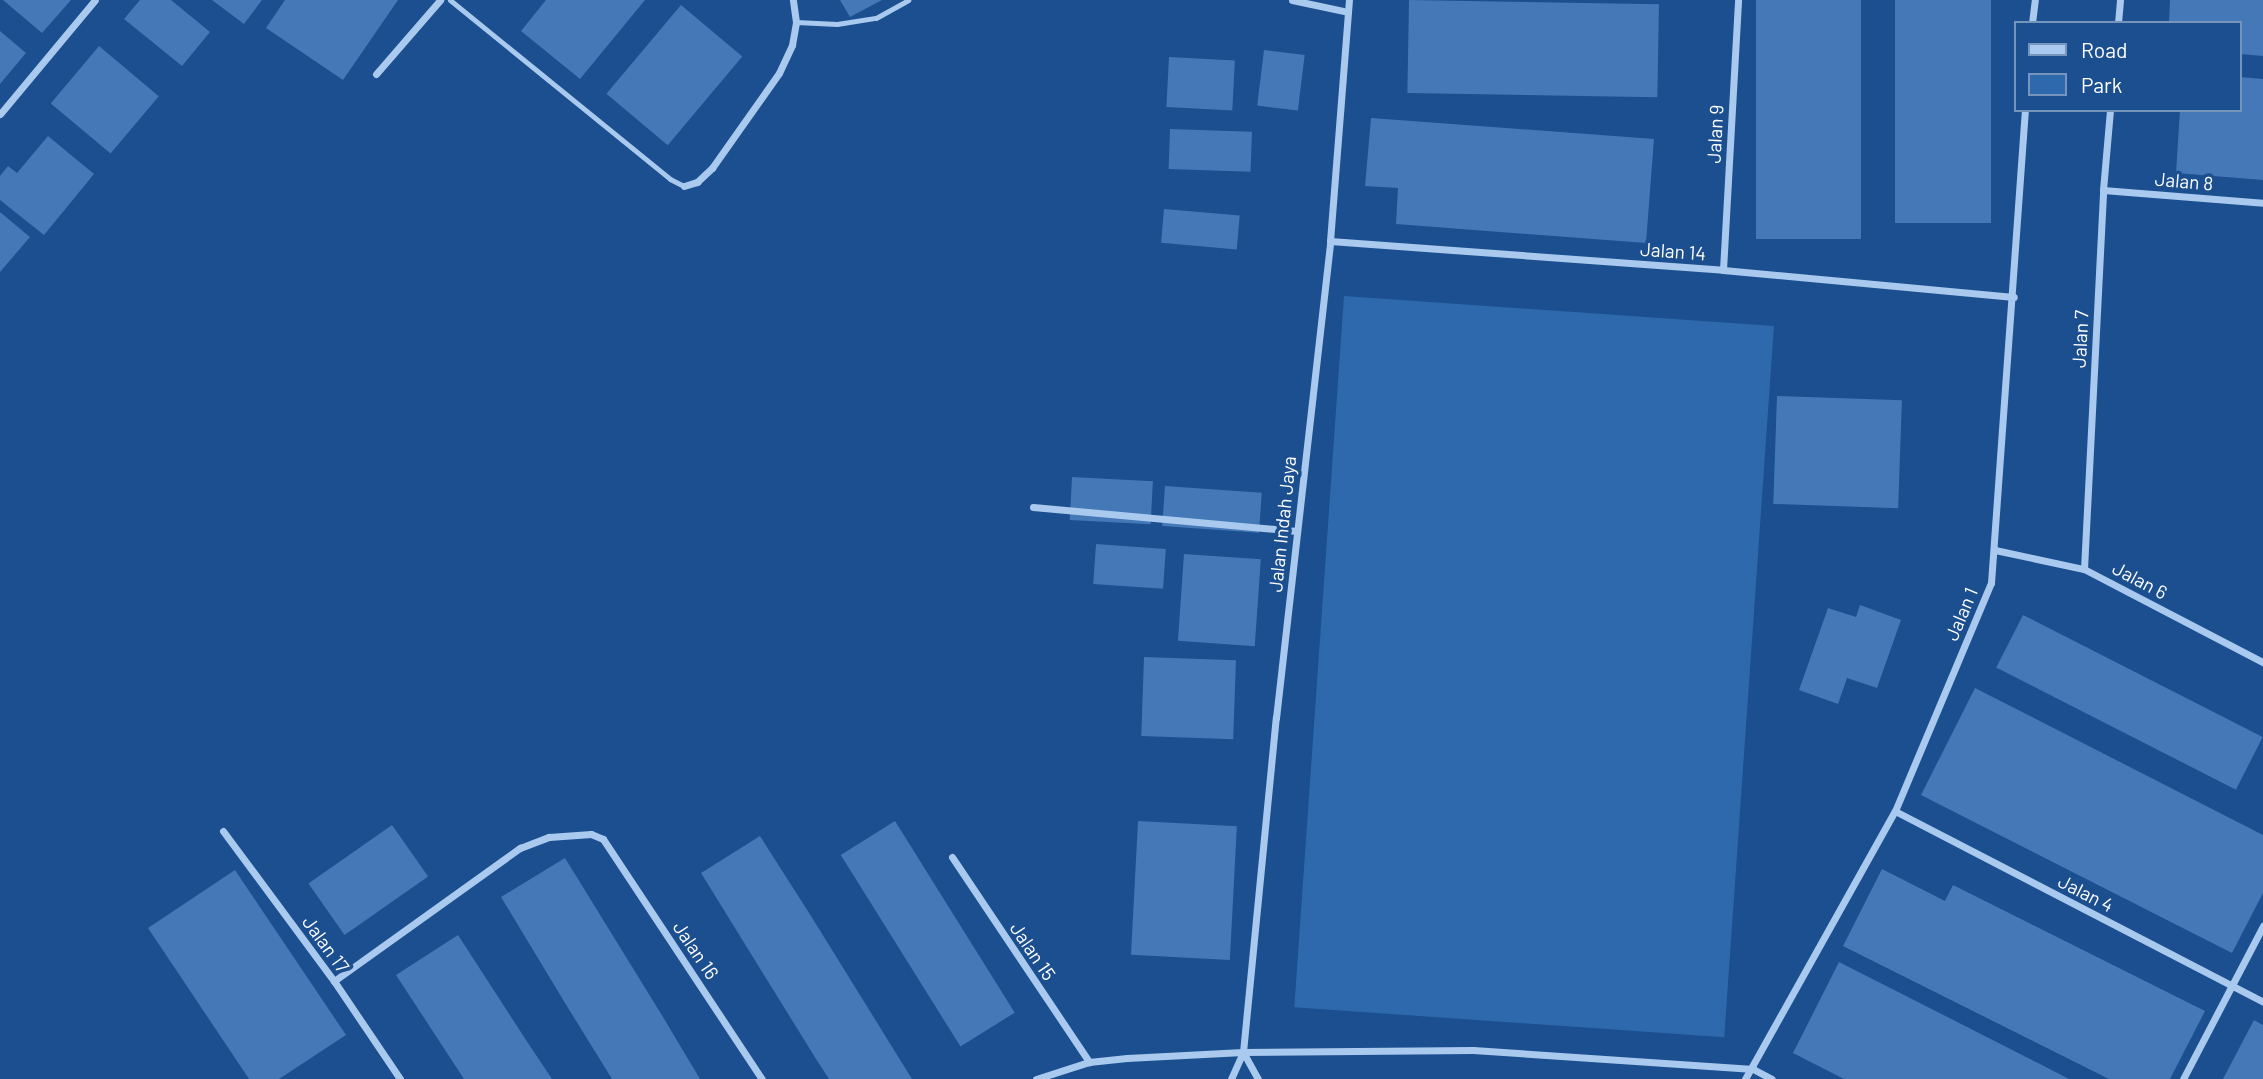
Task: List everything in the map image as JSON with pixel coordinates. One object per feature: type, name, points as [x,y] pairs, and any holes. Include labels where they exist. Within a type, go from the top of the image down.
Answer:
[{"type":"street","points":[[0,114],[95,0]]},
{"type":"street","points":[[376,74],[440,0]]},
{"type":"street","points":[[684,187],[697,182],[712,168],[779,73],[792,45],[796,22],[793,0]]},
{"type":"street","points":[[1292,0],[1348,12]]},
{"type":"street","name":"Jalan Indah Jaya","points":[[1231,1079],[1243,1052],[1330,241],[1349,0]]},
{"type":"street","name":"Jalan 9","points":[[1723,270],[1738,0]]},
{"type":"street","points":[[2032,21],[2035,0]]},
{"type":"street","points":[[2118,21],[2120,0]]},
{"type":"street","name":"Jalan 1","points":[[1745,1079],[1895,811],[1991,583],[2014,298],[2025,112]]},
{"type":"street","name":"Jalan 7","points":[[2084,569],[2103,190],[2110,112]]},
{"type":"street","name":"Jalan 8","points":[[2103,190],[2263,203]]},
{"type":"street","name":"Jalan 14","points":[[1330,241],[1723,270],[2014,298]]},
{"type":"street","points":[[1033,507],[1297,531]]},
{"type":"street","name":"Jalan 6","points":[[1995,550],[2084,569],[2263,662]]},
{"type":"street","name":"Jalan 4","points":[[1895,811],[2263,1002]]},
{"type":"street","name":"Jalan 17","points":[[223,831],[334,981],[400,1079]]},
{"type":"street","name":"Jalan 16","points":[[334,981],[520,848],[549,837],[591,834],[603,839],[762,1079]]},
{"type":"street","name":"Jalan 15","points":[[951,857],[1089,1062]]},
{"type":"street","points":[[2183,1079],[2263,926]]},
{"type":"street","points":[[1036,1079],[1089,1062],[1243,1052],[1474,1050],[1753,1069],[1772,1079]]},
{"type":"street","points":[[1243,1052],[1258,1079]]},
{"type":"lane","points":[[450,0],[670,179],[684,187]]},
{"type":"lane","points":[[796,22],[837,24],[876,18],[908,0]]},
{"type":"green space","points":[[1344,296],[1774,326],[1724,1037],[1294,1007]]},
{"type":"building","points":[[3,0],[71,0],[42,33]]},
{"type":"building","points":[[140,0],[171,0],[210,32],[182,66],[124,19]]},
{"type":"building","points":[[212,0],[262,0],[244,24]]},
{"type":"building","points":[[285,0],[398,0],[343,80],[266,28]]},
{"type":"building","points":[[546,0],[645,0],[580,79],[521,31]]},
{"type":"building","points":[[840,0],[882,0],[850,17]]},
{"type":"building","points":[[1409,0],[1659,4],[1657,97],[1407,93]]},
{"type":"building","points":[[1756,0],[1861,0],[1861,239],[1756,239]]},
{"type":"building","points":[[1895,0],[1991,0],[1991,223],[1895,223]]},
{"type":"building","points":[[2170,0],[2263,0],[2263,56],[2242,54],[2242,21],[2169,21]]},
{"type":"building","points":[[681,5],[742,56],[668,145],[606,94]]},
{"type":"building","points":[[0,31],[26,53],[0,84]]},
{"type":"building","points":[[99,46],[159,96],[111,154],[51,103]]},
{"type":"building","points":[[1264,50],[1305,55],[1298,111],[1257,106]]},
{"type":"building","points":[[1169,57],[1235,60],[1232,110],[1166,107]]},
{"type":"building","points":[[2242,77],[2263,79],[2263,180],[2176,173],[2180,112],[2242,112]]},
{"type":"building","points":[[1371,118],[1654,139],[1646,243],[1396,224],[1398,188],[1365,186]]},
{"type":"building","points":[[1170,129],[1252,132],[1251,172],[1169,169]]},
{"type":"building","points":[[48,136],[94,174],[44,235],[0,200],[0,176],[8,166],[17,173]]},
{"type":"building","points":[[1164,209],[1240,216],[1237,249],[1161,243]]},
{"type":"building","points":[[0,212],[30,237],[0,272]]},
{"type":"building","points":[[1777,396],[1902,400],[1898,508],[1773,504]]},
{"type":"building","points":[[1072,477],[1153,481],[1151,524],[1070,520]]},
{"type":"building","points":[[1165,486],[1262,493],[1259,533],[1162,526]]},
{"type":"building","points":[[1096,544],[1166,549],[1163,589],[1093,584]]},
{"type":"building","points":[[1184,554],[1261,559],[1255,646],[1178,641]]},
{"type":"building","points":[[1860,605],[1901,620],[1877,688],[1847,678],[1838,704],[1799,690],[1828,608],[1856,617]]},
{"type":"building","points":[[2023,615],[2263,737],[2236,790],[1996,668]]},
{"type":"building","points":[[1144,657],[1236,660],[1233,739],[1141,736]]},
{"type":"building","points":[[1975,688],[2263,835],[2263,893],[2232,953],[1921,795]]},
{"type":"building","points":[[895,821],[1015,1013],[960,1047],[841,855]]},
{"type":"building","points":[[1138,821],[1237,826],[1230,960],[1131,955]]},
{"type":"building","points":[[392,825],[428,877],[345,935],[308,884]]},
{"type":"building","points":[[760,836],[912,1079],[829,1079],[816,1059],[701,873]]},
{"type":"building","points":[[565,858],[700,1079],[612,1079],[565,1003],[501,897]]},
{"type":"building","points":[[1882,869],[1945,901],[1953,885],[2205,1011],[2170,1079],[2109,1079],[1843,946]]},
{"type":"building","points":[[235,870],[346,1035],[279,1079],[249,1079],[148,928]]},
{"type":"building","points":[[458,935],[552,1079],[464,1079],[396,975]]},
{"type":"building","points":[[1839,962],[2069,1079],[1844,1079],[1793,1053]]},
{"type":"building","points":[[2254,1020],[2263,1025],[2263,1079],[2223,1079]]}]
